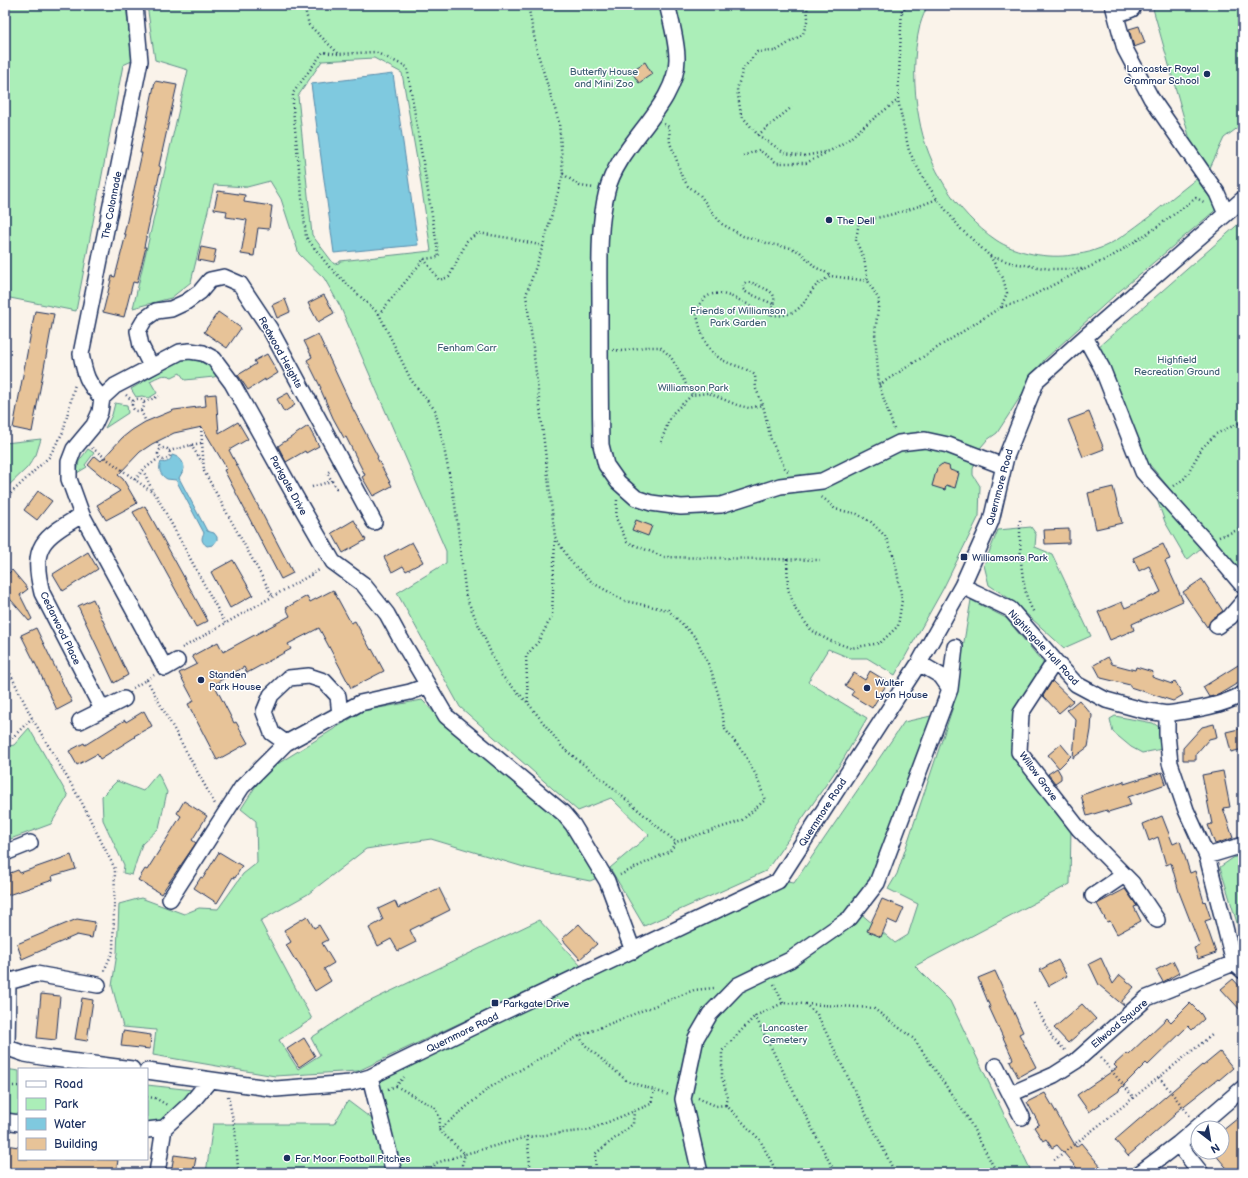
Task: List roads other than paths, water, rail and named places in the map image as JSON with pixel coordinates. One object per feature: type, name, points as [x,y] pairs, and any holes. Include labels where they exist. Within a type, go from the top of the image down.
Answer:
[{"type":"street","name":"The Colonnade","points":[[102,398],[92,388],[84,372],[81,354],[140,61],[135,5]]},
{"type":"street","points":[[668,8],[675,39],[677,60],[674,78],[668,92],[652,117],[620,159],[607,190],[600,232],[601,445],[606,465],[618,482],[636,498],[651,503],[681,507],[721,505],[780,486],[822,481],[899,443],[925,440],[942,444],[1004,466]]},
{"type":"street","points":[[1132,9],[1114,10],[1125,49],[1151,98],[1217,193],[1226,214]]},
{"type":"street","name":"Quernmore Road","points":[[148,1071],[276,1089],[350,1083],[370,1077],[778,881],[919,663],[962,586],[991,521],[1006,457],[1037,380],[1243,199]]},
{"type":"street","name":"Redwood Heights","points":[[151,366],[141,346],[138,331],[145,318],[156,311],[170,309],[186,302],[200,292],[210,280],[224,277],[240,284],[270,329],[374,522]]},
{"type":"street","points":[[1085,337],[1102,368],[1143,472],[1206,542],[1243,586]]},
{"type":"street","name":"Parkgate Drive","points":[[102,398],[115,386],[180,352],[190,351],[203,353],[214,358],[232,383],[333,562],[363,584],[387,614],[398,636],[446,716],[563,813],[573,825],[607,881],[633,950]]},
{"type":"street","points":[[102,398],[100,412],[94,425],[74,449],[69,462],[69,479],[82,515],[171,665]]},
{"type":"street","name":"Cedarwood Place","points":[[82,515],[54,532],[45,541],[37,557],[38,575],[42,593],[102,710]]},
{"type":"street","name":"Nightingale Hall Road","points":[[962,586],[1010,609],[1054,661],[1076,684],[1097,696],[1142,710],[1166,714],[1206,708],[1231,701],[1243,694]]},
{"type":"street","points":[[1217,626],[1230,617],[1243,602]]},
{"type":"street","points":[[700,1173],[684,1095],[696,1038],[710,1014],[738,985],[790,960],[850,918],[877,883],[950,689],[955,648]]},
{"type":"street","name":"Willow Grove","points":[[1054,661],[1021,713],[1020,752],[1079,829],[1132,883],[1158,920]]},
{"type":"street","points":[[919,663],[941,676],[950,689]]},
{"type":"street","points":[[286,743],[272,733],[264,712],[272,694],[289,678],[309,676],[324,681],[338,696],[340,715]]},
{"type":"street","points":[[170,899],[242,787],[286,743],[360,704],[410,692],[427,686]]},
{"type":"street","points":[[80,721],[124,699]]},
{"type":"street","points":[[1166,714],[1170,763],[1186,810],[1207,856],[1238,967]]},
{"type":"street","points":[[5,853],[30,843]]},
{"type":"street","points":[[1207,856],[1243,845]]},
{"type":"street","points":[[1093,896],[1124,875]]},
{"type":"street","name":"Ellwood Square","points":[[1011,1094],[1054,1075],[1076,1061],[1147,998],[1238,967]]},
{"type":"street","points":[[98,985],[36,974],[7,979],[6,1047],[25,1054],[47,1058],[124,1068]]},
{"type":"street","points":[[996,1066],[1022,1117]]},
{"type":"street","points":[[370,1077],[394,1173]]},
{"type":"street","points":[[148,1130],[164,1128],[191,1103],[210,1080]]},
{"type":"street","points":[[1140,1173],[1178,1144],[1243,1088]]},
{"type":"street","points":[[5,1121],[18,1123]]},
{"type":"street","points":[[157,1173],[164,1128]]},
{"type":"street","points":[[1178,1144],[1201,1173]]},
{"type":"water","points":[[393,74],[418,245],[334,253],[311,84]]},
{"type":"water","points":[[172,455],[179,458],[183,464],[184,469],[179,478],[207,531],[214,533],[217,537],[217,540],[213,545],[207,546],[203,541],[202,538],[204,533],[176,480],[167,479],[160,472],[161,462],[168,462]]},
{"type":"place","name":"Lancaster Royal Grammar School","points":[[1207,74]]},
{"type":"place","name":"The Dell","points":[[829,220]]},
{"type":"place","name":"Williamsons Park","points":[[964,557]]},
{"type":"place","name":"Standen Park House","points":[[201,680]]},
{"type":"place","name":"Walter Lyon House","points":[[867,688]]},
{"type":"place","name":"Parkgate Drive","points":[[495,1003]]},
{"type":"place","name":"Far Moor Football Pitches","points":[[287,1158]]},
{"type":"park label","name":"Butterfly House and Mini Zoo","points":[[604,76]]},
{"type":"park label","name":"Friends of Williamson Park Garden","points":[[738,316]]},
{"type":"park label","name":"Fenham Carr","points":[[467,347]]},
{"type":"park label","name":"Highfield Recreation Ground","points":[[1177,364]]},
{"type":"park label","name":"Williamson Park","points":[[693,387]]},
{"type":"park label","name":"Lancaster Cemetery","points":[[785,1032]]}]
